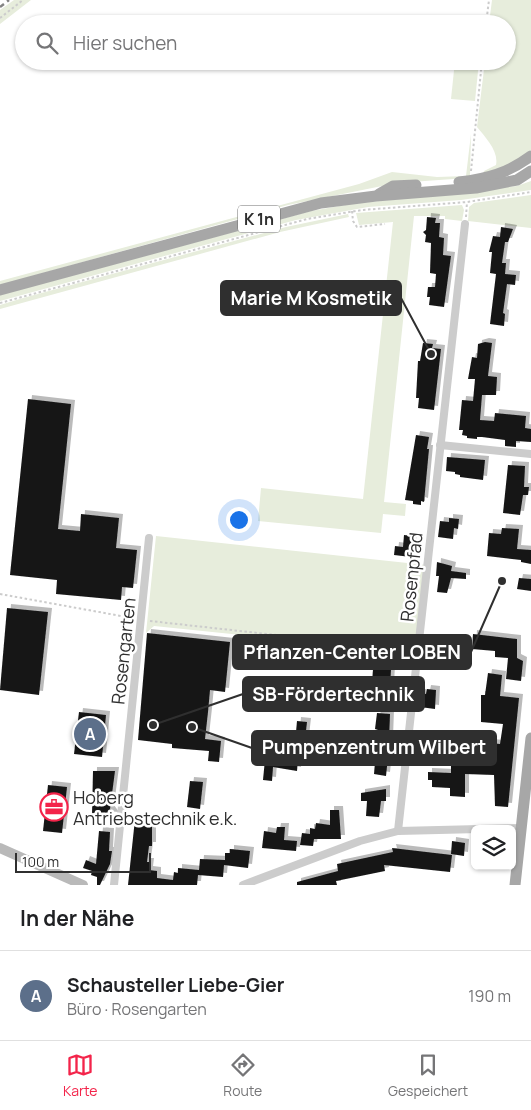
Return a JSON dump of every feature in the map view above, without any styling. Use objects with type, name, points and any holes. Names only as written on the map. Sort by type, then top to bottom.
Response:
[{"type":"main road","name":"K 1n","points":[[376,196],[393,186],[470,181],[504,173],[531,156]]},
{"type":"main road","name":"K 1n","points":[[0,290],[290,210],[376,196],[476,188],[528,176]]},
{"type":"main road","points":[[515,885],[525,820],[531,738]]},
{"type":"street","name":"Rosenpfad","points":[[398,831],[465,224]]},
{"type":"street","points":[[440,445],[531,454]]},
{"type":"street","name":"Rosengarten","points":[[114,885],[149,538]]},
{"type":"street","points":[[243,885],[360,841],[398,831],[525,820]]},
{"type":"street","points":[[0,848],[83,885]]},
{"type":"path","points":[[0,18],[23,0]]},
{"type":"path","points":[[487,15],[489,0]]},
{"type":"path","points":[[470,181],[481,70]]},
{"type":"path","points":[[0,303],[290,224],[352,211],[467,202],[531,192]]},
{"type":"path","points":[[465,224],[467,202]]},
{"type":"path","points":[[352,211],[353,220],[357,227],[385,224]]},
{"type":"path","points":[[0,594],[142,620],[418,650]]},
{"type":"green space","points":[[14,0],[31,0],[0,24],[0,10]]},
{"type":"green space","points":[[492,0],[531,0],[531,150],[511,164],[483,174],[484,171],[496,165],[491,144],[477,127],[484,70],[516,70],[516,15],[490,15]]},
{"type":"green space","points":[[454,70],[478,70],[475,101],[451,99]]},
{"type":"green space","points":[[471,134],[470,175],[467,178],[397,183],[288,205],[0,285],[0,281],[359,184],[392,172],[437,177],[466,176]]},
{"type":"green space","points":[[531,181],[531,190],[461,200],[368,207],[296,220],[0,301],[0,295],[311,211],[351,204],[517,186]]},
{"type":"green space","points":[[531,195],[531,228],[468,221],[469,207],[474,203]]},
{"type":"green space","points":[[462,205],[464,210],[462,221],[445,219],[445,216],[414,216],[384,502],[406,504],[405,516],[383,514],[381,533],[258,521],[261,488],[363,499],[393,222],[359,225],[356,213]]},
{"type":"green space","points":[[348,214],[349,217],[280,232],[0,309],[0,305],[23,298],[286,227]]},
{"type":"green space","points":[[156,536],[426,565],[413,662],[405,652],[154,626],[146,633]]},
{"type":"building","points":[[427,217],[436,218],[435,223],[440,223],[439,237],[444,238],[443,255],[451,256],[444,307],[429,305],[430,297],[427,297],[428,287],[435,287],[436,274],[430,273],[431,243],[425,242],[426,235],[423,232],[426,230]]},
{"type":"building","points":[[501,227],[513,229],[508,242],[505,242],[502,263],[506,263],[505,274],[516,275],[515,285],[507,284],[503,313],[505,314],[504,326],[490,324],[496,274],[490,273],[492,252],[489,252],[493,236],[500,237]]},
{"type":"building","points":[[423,343],[433,344],[432,348],[441,349],[434,410],[418,408],[419,398],[416,398],[418,361],[420,361]]},
{"type":"building","points":[[492,343],[488,376],[497,377],[496,395],[482,395],[480,420],[494,421],[495,413],[526,416],[525,428],[531,429],[531,442],[516,441],[516,447],[505,446],[505,440],[482,437],[477,437],[477,439],[467,438],[467,436],[462,435],[463,430],[459,430],[462,400],[473,401],[475,379],[468,379],[472,357],[477,358],[478,344]]},
{"type":"building","points":[[28,399],[71,404],[58,529],[80,531],[81,514],[119,518],[116,548],[137,550],[133,588],[122,587],[121,600],[56,594],[57,580],[10,575]]},
{"type":"building","points":[[416,435],[429,437],[424,502],[421,501],[421,505],[405,500]]},
{"type":"building","points":[[447,457],[485,460],[483,480],[460,477],[455,472],[446,471]]},
{"type":"building","points":[[508,465],[525,466],[524,487],[529,487],[528,495],[523,495],[520,515],[503,513]]},
{"type":"building","points":[[449,518],[459,519],[458,529],[454,528],[453,539],[438,537],[440,521],[449,522]]},
{"type":"building","points":[[502,528],[519,529],[517,549],[531,550],[531,564],[521,562],[521,560],[487,556],[489,533],[501,534]]},
{"type":"building","points":[[404,535],[413,536],[411,557],[394,555],[395,546],[403,547]]},
{"type":"building","points":[[437,562],[452,566],[451,571],[466,573],[466,579],[451,578],[447,593],[437,592],[439,576],[436,576]]},
{"type":"building","points":[[519,578],[531,579],[531,591],[517,589]]},
{"type":"building","points":[[7,608],[48,612],[39,695],[0,690]]},
{"type":"building","points":[[147,633],[230,642],[225,692],[210,690],[205,739],[221,741],[219,762],[208,761],[209,751],[172,748],[172,744],[138,740]]},
{"type":"building","points":[[473,634],[517,639],[517,658],[523,661],[521,681],[506,679],[508,658],[495,657],[495,651],[472,649]]},
{"type":"building","points":[[373,669],[391,670],[390,687],[372,683]]},
{"type":"building","points":[[488,673],[502,675],[500,696],[519,698],[508,807],[495,806],[494,775],[465,774],[465,797],[450,796],[450,788],[432,787],[432,780],[428,780],[428,772],[451,773],[451,764],[487,765],[489,743],[500,744],[503,724],[481,722],[481,695],[485,695]]},
{"type":"building","points":[[427,689],[436,690],[435,709],[420,707],[421,693],[426,694]]},
{"type":"building","points":[[79,712],[106,715],[102,757],[74,754]]},
{"type":"building","points":[[377,713],[390,714],[386,776],[374,774],[375,762],[368,761],[370,748],[376,748],[378,730],[375,729]]},
{"type":"building","points":[[297,721],[307,722],[304,748],[299,747],[297,771],[273,767],[272,781],[263,780],[266,749],[275,750],[274,755],[290,756],[291,742],[295,743]]},
{"type":"building","points":[[93,771],[115,771],[110,809],[115,816],[92,814]]},
{"type":"building","points":[[190,781],[203,782],[200,809],[187,807]]},
{"type":"building","points":[[48,785],[67,787],[62,833],[43,831]]},
{"type":"building","points":[[386,789],[386,801],[381,801],[379,817],[366,816],[367,801],[361,801],[361,793]]},
{"type":"building","points":[[330,810],[339,810],[341,839],[314,839],[313,846],[300,845],[302,833],[310,834],[310,828],[315,829],[316,823],[330,825]]},
{"type":"building","points":[[135,819],[152,821],[152,846],[149,846],[147,862],[150,862],[149,870],[157,871],[157,878],[173,880],[174,872],[178,873],[178,868],[199,870],[200,859],[225,860],[225,853],[230,853],[230,849],[250,851],[248,868],[224,865],[223,877],[198,875],[197,885],[128,885]]},
{"type":"building","points":[[277,827],[285,827],[284,840],[297,841],[296,851],[262,848],[264,831],[276,833]]},
{"type":"building","points":[[99,831],[110,832],[109,851],[112,851],[110,864],[100,885],[97,885],[97,877],[91,875],[92,871],[83,868],[86,860],[96,864]]},
{"type":"building","points":[[452,841],[465,843],[464,856],[451,854]]},
{"type":"building","points":[[392,848],[452,855],[450,872],[384,865],[385,871],[336,881],[337,885],[297,885],[297,882],[338,871],[337,864],[393,852]]},
{"type":"railway","points":[[0,7],[9,0]]},
{"type":"place","name":"Marie M Kosmetik","points":[[431,354]]},
{"type":"place","name":"Pflanzen-Center LOBEN","points":[[502,581]]},
{"type":"place","name":"SB-Fördertechnik","points":[[153,725]]},
{"type":"place","name":"Pumpenzentrum Wilbert","points":[[192,727]]},
{"type":"place","name":"Schausteller Liebe-Gier","points":[[90,734]]},
{"type":"place","name":"Hoberg Antriebstechnik e.k.","points":[[54,807]]}]
